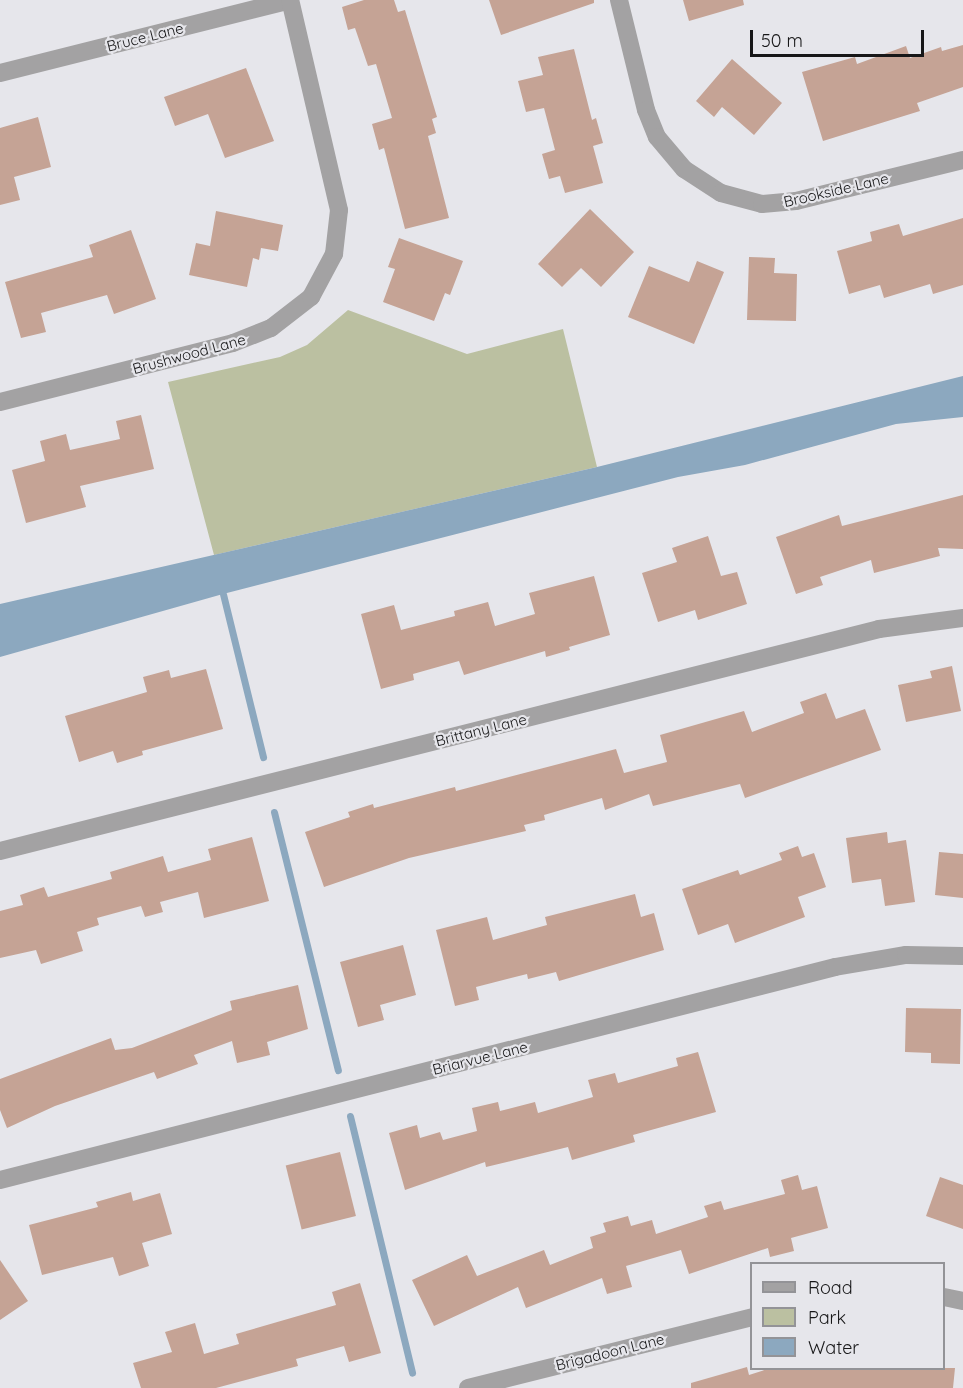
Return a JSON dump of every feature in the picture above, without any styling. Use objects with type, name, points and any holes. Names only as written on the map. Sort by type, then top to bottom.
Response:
[{"type":"street","name":"Bruce Lane","points":[[0,74],[290,0]]},
{"type":"street","name":"Brushwood Lane","points":[[0,402],[233,343],[271,328],[311,297],[334,254],[339,210],[290,0]]},
{"type":"street","name":"Brookside Lane","points":[[619,0],[646,110],[657,137],[684,170],[721,193],[762,204],[788,202],[963,160]]},
{"type":"street","name":"Brittany Lane","points":[[0,851],[879,629],[963,618]]},
{"type":"street","name":"Briarvue Lane","points":[[0,1180],[844,965],[906,955],[963,956]]},
{"type":"street","points":[[945,1297],[963,1301]]},
{"type":"street","name":"Brigadoon Lane","points":[[468,1388],[750,1318]]},
{"type":"green space","points":[[348,310],[467,354],[563,329],[597,467],[214,555],[168,382],[280,357],[307,345]]},
{"type":"water","points":[[963,376],[963,417],[896,424],[745,465],[678,477],[223,594],[0,657],[0,604],[597,467]]},
{"type":"building","points":[[364,0],[394,0],[398,12],[405,10],[437,117],[432,119],[436,133],[428,136],[449,218],[405,229],[384,148],[379,150],[372,124],[392,118],[376,64],[368,66],[355,28],[348,30],[342,7]]},
{"type":"building","points":[[489,0],[594,0],[594,3],[501,35]]},
{"type":"building","points":[[683,0],[743,0],[744,5],[689,21]]},
{"type":"building","points":[[963,45],[963,87],[917,103],[920,111],[823,141],[802,72],[855,57],[857,64],[906,46],[910,58],[941,47],[942,51]]},
{"type":"building","points":[[574,49],[592,120],[596,118],[603,143],[593,146],[603,183],[565,193],[560,176],[549,179],[542,154],[555,150],[544,108],[526,112],[518,81],[543,75],[538,57]]},
{"type":"building","points":[[732,59],[782,103],[754,135],[722,107],[714,117],[696,101]]},
{"type":"building","points":[[246,68],[274,141],[225,158],[208,114],[175,126],[164,97]]},
{"type":"building","points":[[38,117],[51,167],[14,177],[20,200],[0,205],[0,128]]},
{"type":"building","points":[[590,209],[634,252],[601,287],[581,268],[562,287],[538,264]]},
{"type":"building","points":[[216,211],[283,225],[278,251],[261,248],[259,260],[253,258],[247,287],[189,275],[196,243],[210,246]]},
{"type":"building","points":[[963,218],[963,285],[933,294],[930,284],[884,298],[880,285],[849,294],[837,251],[872,241],[870,232],[899,224],[903,236]]},
{"type":"building","points":[[131,230],[156,299],[114,314],[107,295],[41,313],[46,332],[21,338],[5,282],[93,257],[89,245]]},
{"type":"building","points":[[399,238],[463,261],[450,295],[445,293],[434,321],[383,302],[395,269],[388,267]]},
{"type":"building","points":[[749,257],[775,258],[774,273],[797,274],[796,321],[747,320]]},
{"type":"building","points":[[697,261],[724,272],[694,344],[628,317],[649,266],[689,282]]},
{"type":"building","points":[[141,415],[154,469],[80,486],[86,507],[26,523],[12,470],[45,461],[40,441],[66,434],[70,450],[120,439],[116,421]]},
{"type":"building","points":[[963,495],[963,549],[938,548],[940,556],[874,573],[871,560],[820,577],[823,585],[796,594],[776,537],[839,515],[842,526]]},
{"type":"building","points":[[708,536],[721,576],[737,572],[747,604],[698,620],[695,610],[658,622],[642,573],[677,562],[672,548]]},
{"type":"building","points":[[594,576],[610,635],[569,647],[570,650],[546,657],[545,651],[464,675],[459,661],[413,674],[414,680],[381,689],[361,614],[394,605],[401,630],[455,616],[454,611],[488,602],[495,626],[535,614],[529,593]]},
{"type":"building","points":[[952,666],[961,711],[906,722],[898,685],[932,678],[930,671]]},
{"type":"building","points":[[206,669],[223,729],[142,751],[143,755],[117,763],[113,751],[79,762],[65,716],[147,692],[143,677],[169,670],[171,678]]},
{"type":"building","points":[[826,693],[836,719],[865,709],[881,750],[745,798],[740,784],[653,806],[649,794],[605,810],[602,798],[544,815],[545,820],[524,825],[526,831],[409,858],[324,887],[305,832],[350,817],[348,812],[373,804],[374,808],[455,787],[456,791],[616,749],[624,773],[667,762],[660,735],[744,711],[752,732],[804,713],[800,702]]},
{"type":"building","points":[[887,832],[888,843],[906,840],[915,902],[885,906],[881,879],[852,883],[846,838]]},
{"type":"building","points":[[252,837],[269,901],[204,918],[198,892],[160,902],[163,912],[145,917],[141,906],[97,918],[99,925],[77,932],[83,951],[41,964],[36,950],[0,958],[0,911],[23,905],[20,895],[44,887],[48,897],[112,879],[110,872],[163,856],[168,872],[211,860],[208,849]]},
{"type":"building","points":[[798,846],[802,857],[814,853],[826,887],[798,897],[805,917],[735,943],[728,924],[698,935],[682,889],[738,870],[740,875],[782,860],[779,853]]},
{"type":"building","points":[[939,852],[963,854],[963,898],[935,895]]},
{"type":"building","points":[[635,894],[641,917],[654,913],[664,950],[559,981],[556,972],[528,979],[527,974],[476,987],[479,1000],[455,1006],[436,930],[487,917],[493,940],[547,925],[545,917]]},
{"type":"building","points":[[403,945],[416,995],[380,1005],[384,1020],[358,1027],[340,962]]},
{"type":"building","points":[[298,985],[308,1029],[267,1042],[270,1055],[237,1063],[232,1041],[194,1055],[198,1064],[157,1079],[154,1072],[55,1106],[7,1128],[0,1110],[0,1079],[111,1038],[115,1050],[132,1048],[232,1010],[230,1001]]},
{"type":"building","points":[[906,1008],[961,1009],[960,1064],[931,1063],[931,1053],[905,1052]]},
{"type":"building","points":[[698,1052],[716,1112],[633,1135],[635,1142],[572,1160],[568,1147],[486,1167],[485,1162],[405,1190],[389,1133],[417,1125],[420,1138],[440,1132],[443,1140],[477,1131],[472,1108],[498,1102],[500,1111],[535,1102],[538,1113],[593,1097],[588,1080],[615,1073],[618,1083],[678,1066],[676,1058]]},
{"type":"building","points":[[340,1152],[356,1216],[302,1230],[286,1166]]},
{"type":"building","points":[[798,1175],[802,1190],[817,1186],[828,1228],[791,1238],[794,1251],[770,1257],[768,1248],[689,1274],[681,1250],[626,1266],[632,1287],[607,1294],[602,1278],[526,1308],[518,1287],[434,1326],[412,1280],[467,1255],[477,1276],[544,1250],[550,1265],[593,1248],[590,1237],[606,1232],[603,1223],[628,1216],[631,1226],[652,1220],[656,1234],[708,1217],[704,1206],[721,1201],[724,1210],[785,1194],[781,1180]]},
{"type":"building","points":[[940,1177],[963,1185],[963,1229],[926,1216]]},
{"type":"building","points":[[131,1192],[133,1201],[160,1193],[172,1234],[142,1243],[149,1266],[119,1276],[113,1257],[42,1275],[29,1225],[98,1207],[96,1202]]},
{"type":"building","points":[[0,1260],[28,1301],[0,1320]]},
{"type":"building","points":[[360,1283],[381,1353],[349,1362],[344,1346],[296,1359],[298,1366],[216,1388],[141,1388],[133,1363],[172,1352],[165,1332],[195,1323],[204,1354],[239,1344],[236,1334],[336,1305],[332,1292]]},
{"type":"building","points":[[747,1367],[749,1375],[765,1370],[945,1370],[945,1368],[955,1368],[953,1388],[691,1388],[691,1383]]},
{"type":"waterway","points":[[223,594],[263,757]]},
{"type":"waterway","points":[[274,812],[338,1070]]},
{"type":"waterway","points":[[350,1116],[412,1373]]}]
